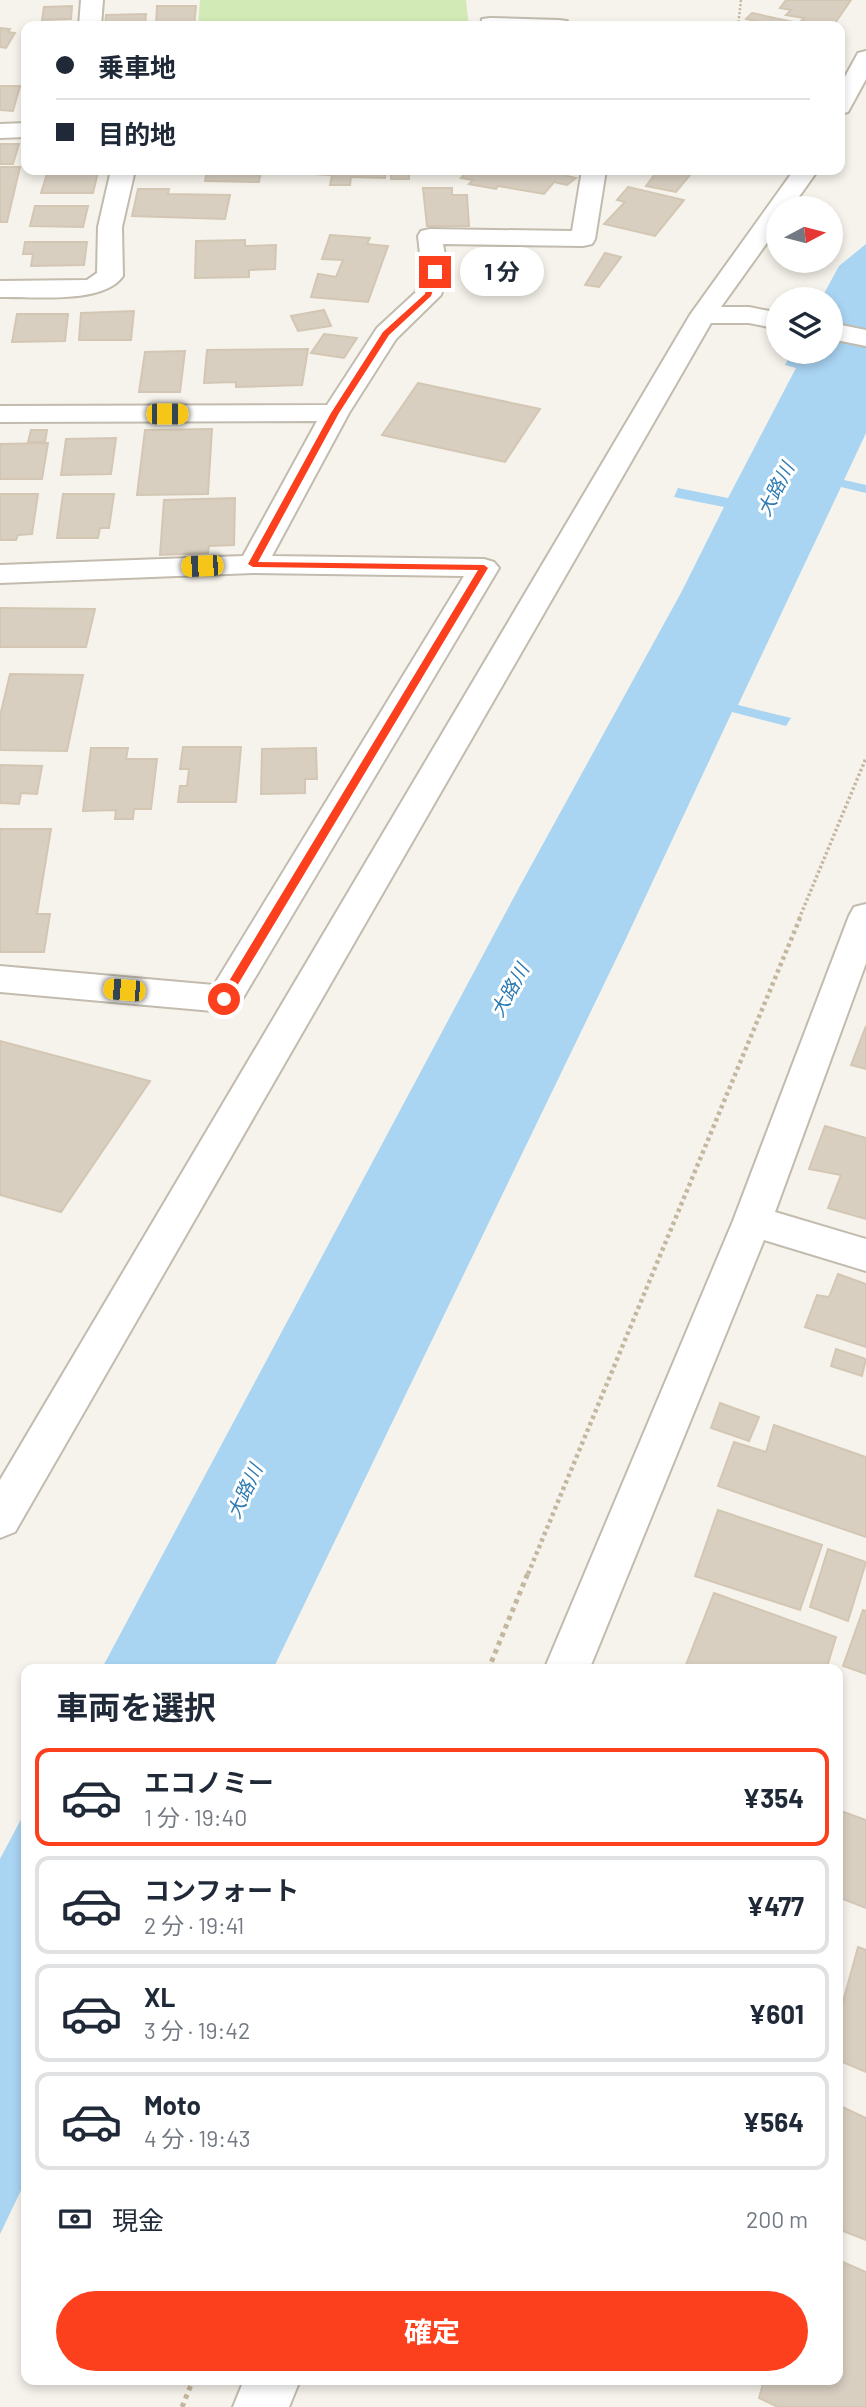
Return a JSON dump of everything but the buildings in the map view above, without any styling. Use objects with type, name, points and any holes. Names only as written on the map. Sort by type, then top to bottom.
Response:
[{"type":"street","points":[[90,21],[92,0]]},
{"type":"street","points":[[485,0],[490,21]]},
{"type":"street","points":[[845,98],[866,58]]},
{"type":"street","points":[[0,131],[21,131]]},
{"type":"street","points":[[0,289],[92,287],[110,276],[110,227],[122,175]]},
{"type":"street","points":[[253,564],[335,413],[386,334],[428,295],[435,272],[430,236],[583,239],[593,175]]},
{"type":"street","points":[[0,1519],[704,315],[802,175]]},
{"type":"street","points":[[704,315],[766,319]]},
{"type":"street","points":[[843,333],[866,338]]},
{"type":"street","points":[[0,414],[335,413]]},
{"type":"street","points":[[0,574],[253,564],[484,568],[224,999],[0,979]]},
{"type":"street","points":[[568,1664],[752,1221],[866,916]]},
{"type":"street","points":[[752,1221],[866,1255]]},
{"type":"street","points":[[261,2407],[270,2385]]},
{"type":"path","points":[[739,21],[741,0]]},
{"type":"path","points":[[490,1664],[866,758]]},
{"type":"path","points":[[182,2407],[191,2385]]},
{"type":"green space","points":[[200,0],[466,0],[468,21],[198,21]]},
{"type":"water","name":"大路川","points":[[866,244],[866,433],[844,480],[866,485],[866,493],[841,487],[738,705],[791,718],[786,726],[732,712],[622,947],[275,1664],[104,1664],[521,884],[682,591],[724,507],[674,497],[678,488],[728,498],[796,368],[786,364],[843,364],[843,287],[828,287],[835,273],[844,273],[844,262]]},
{"type":"water","points":[[21,1819],[21,2190],[0,2234],[0,1859]]},
{"type":"route","points":[[224,999],[484,568],[253,564],[335,413],[386,334],[428,295],[435,272]]}]
